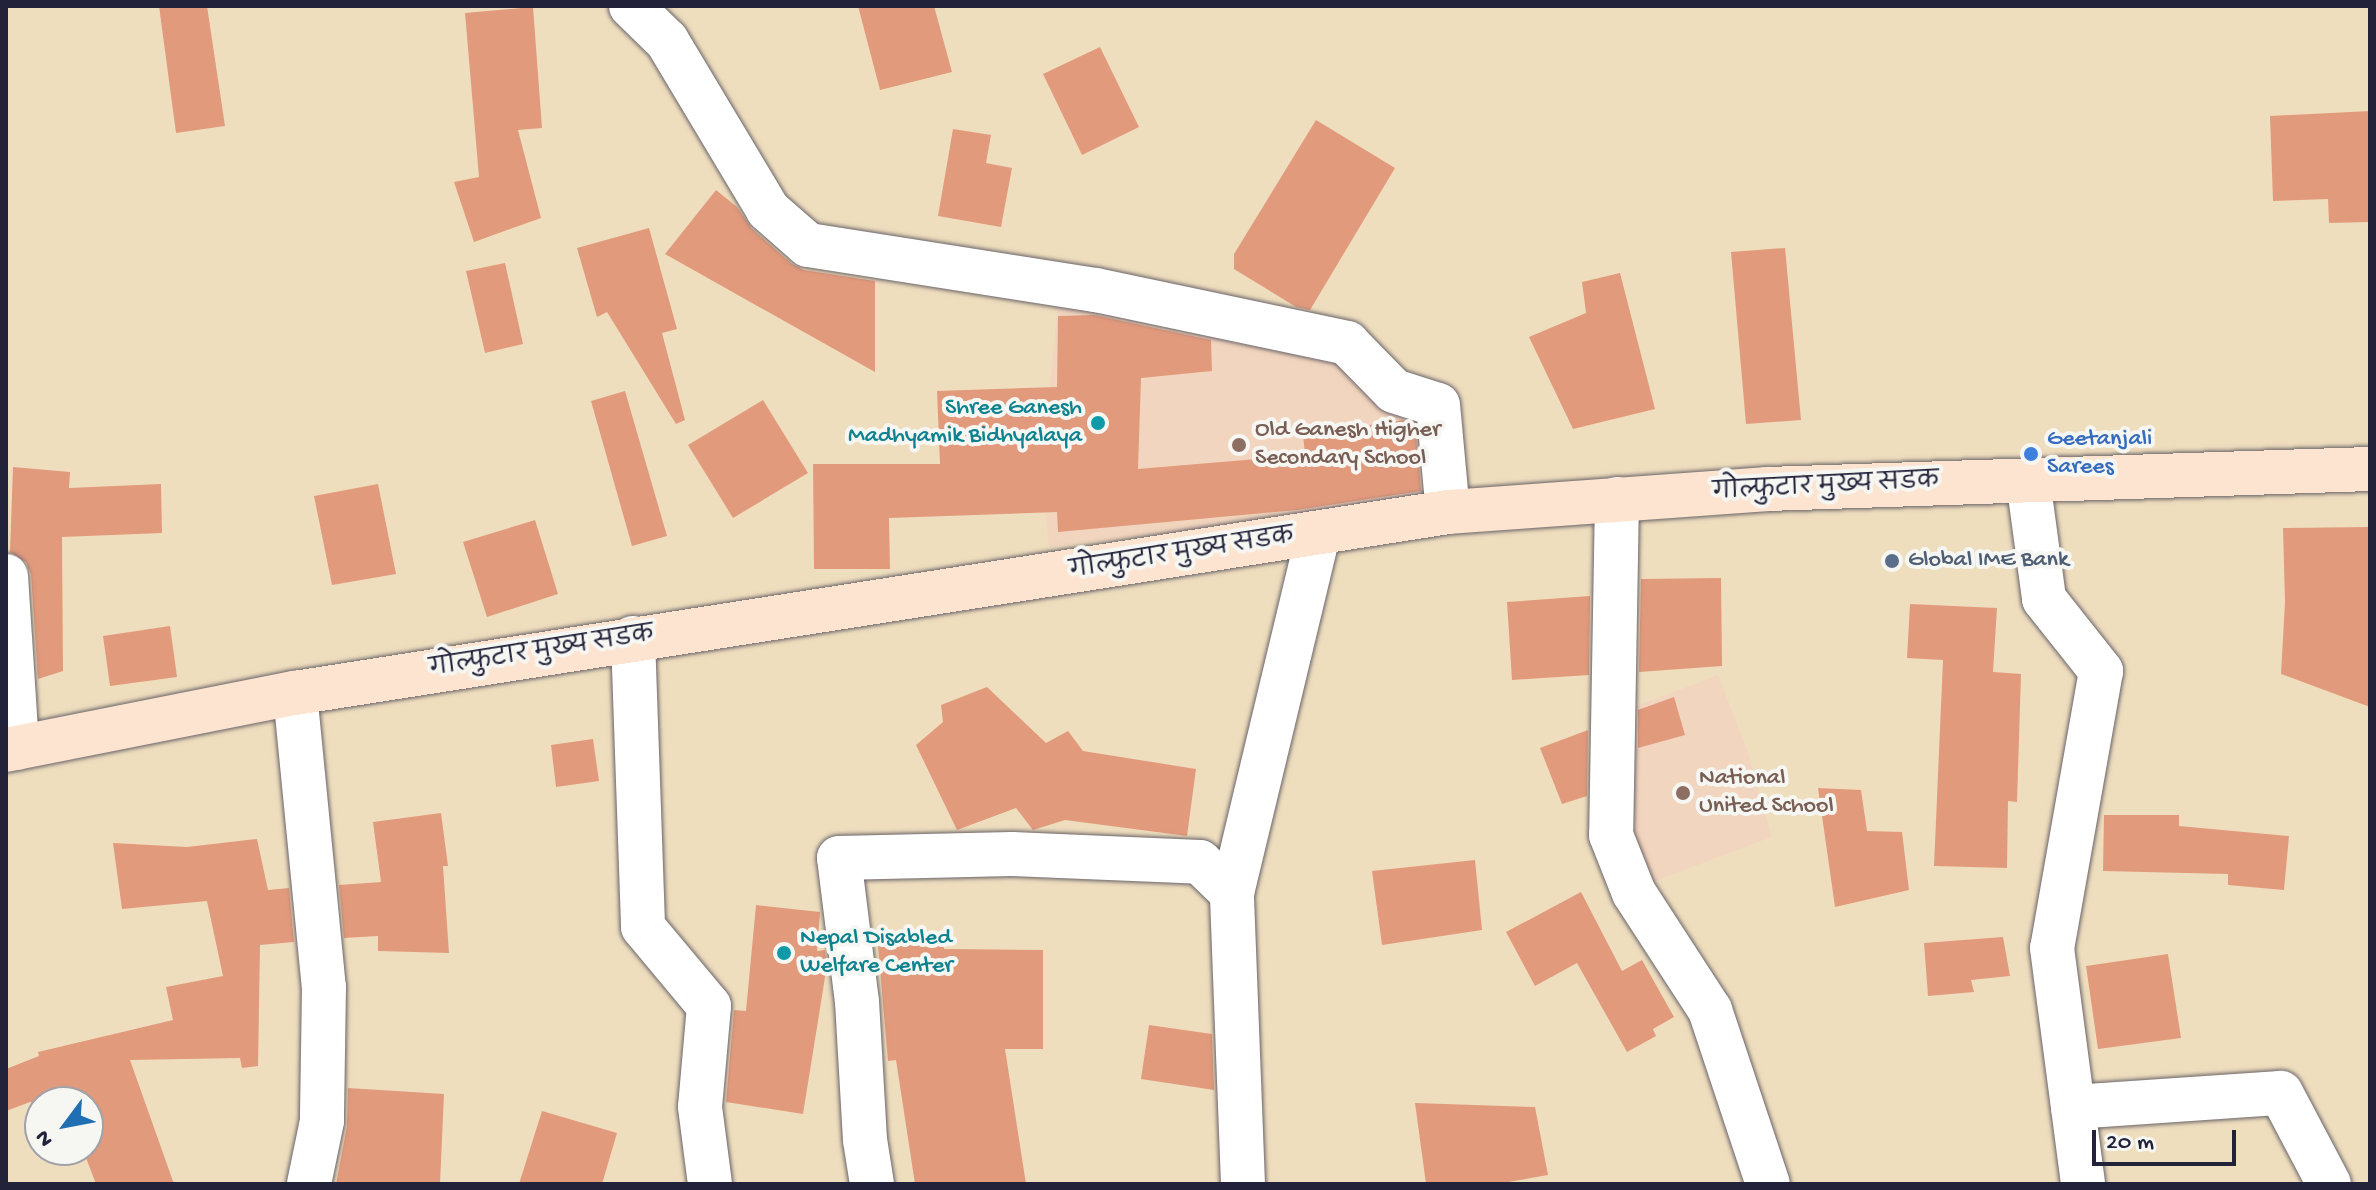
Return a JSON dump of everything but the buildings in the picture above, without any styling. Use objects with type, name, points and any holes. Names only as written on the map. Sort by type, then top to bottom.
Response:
[{"type":"main road","name":"गोल्फुटार मुख्य सडक","points":[[11,749],[295,693],[633,638],[1318,535],[1448,512],[1767,489],[2370,469]]},
{"type":"street","points":[[631,6],[667,41],[768,210],[808,245],[1096,290],[1347,343],[1394,391],[1438,405],[1448,512]]},
{"type":"street","points":[[2028,480],[2044,599],[2101,671],[2052,948],[2083,1184]]},
{"type":"street","points":[[1617,499],[1611,835],[1634,893],[1710,1010],[1768,1184]]},
{"type":"street","points":[[1243,1184],[1232,893],[1318,535]]},
{"type":"street","points":[[6,576],[11,749]]},
{"type":"street","points":[[633,638],[643,927],[709,1006],[700,1107],[710,1184]]},
{"type":"street","points":[[295,693],[324,987],[322,1121],[309,1184]]},
{"type":"street","points":[[872,1184],[865,1140],[857,1002],[839,858],[1012,854],[1200,862],[1232,893]]},
{"type":"street","points":[[2073,1107],[2281,1093],[2329,1184]]},
{"type":"shaded area","name":"Old Ganesh Higher Secondary School","points":[[1058,301],[1335,352],[1432,415],[1436,500],[1049,547],[1041,476]]},
{"type":"shaded area","name":"National United School","points":[[1718,675],[1747,749],[1772,837],[1647,884],[1592,723]]},
{"type":"place","name":"Shree Ganesh Madhyamik Bidhyalaya","points":[[1098,423]]},
{"type":"place","name":"Old Ganesh Higher Secondary School","points":[[1239,445]]},
{"type":"place","name":"Geetanjali Sarees","points":[[2031,454]]},
{"type":"place","name":"Global IME Bank","points":[[1892,561]]},
{"type":"place","name":"National United School","points":[[1683,793]]},
{"type":"place","name":"Nepal Disabled Welfare Center","points":[[784,953]]}]
